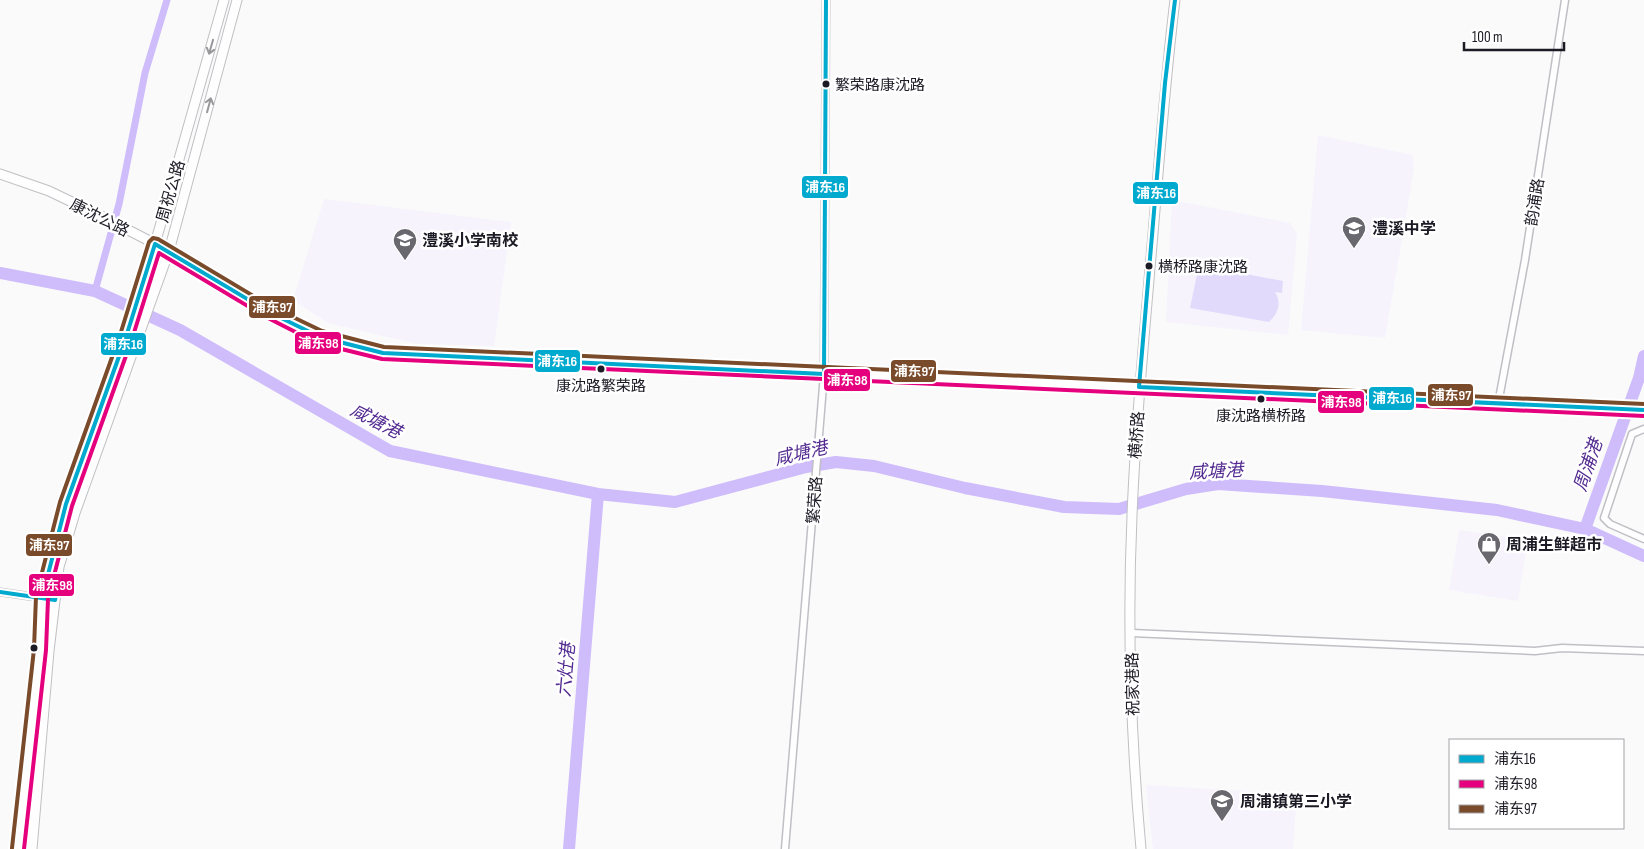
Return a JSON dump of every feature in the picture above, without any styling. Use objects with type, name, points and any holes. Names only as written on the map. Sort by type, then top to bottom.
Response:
[{"type":"street","name":"周祝公路","points":[[18,849],[40,649],[42,598],[66,504],[102,397],[126,337],[146,274],[224,0]]},
{"type":"street","name":"周祝公路","points":[[32,849],[49,651],[59,567],[74,513],[169,251],[237,0]]},
{"type":"street","name":"繁荣路","points":[[785,849],[816,490],[818,434],[824,374],[826,0]]},
{"type":"street","name":"横桥路","points":[[1131,519],[1139,387],[1165,83],[1175,0]]},
{"type":"street","name":"韵浦路","points":[[1498,404],[1525,260],[1565,0]]},
{"type":"street","name":"康沈公路","points":[[0,174],[49,191],[101,216],[169,251],[269,312],[320,337],[383,353],[1644,410]]},
{"type":"street","points":[[1644,430],[1632,434],[1604,518],[1610,524],[1644,539]]},
{"type":"street","name":"祝家港路","points":[[1131,519],[1135,785],[1140,849]]},
{"type":"street","points":[[0,592],[55,600]]},
{"type":"street","points":[[1132,633],[1535,651],[1562,648],[1644,651]]},
{"type":"shaded area","name":"澧溪中学","points":[[1318,135],[1413,155],[1414,169],[1385,338],[1301,330]]},
{"type":"shaded area","name":"澧溪小学南校","points":[[324,199],[511,222],[494,346],[417,344],[328,323],[293,300]]},
{"type":"shaded area","points":[[1172,200],[1290,223],[1297,234],[1288,335],[1166,322]]},
{"type":"shaded area","points":[[1199,265],[1283,281],[1282,293],[1275,292],[1279,304],[1275,315],[1269,322],[1190,308]]},
{"type":"shaded area","name":"周浦生鲜超市","points":[[1459,530],[1528,540],[1518,601],[1449,590]]},
{"type":"shaded area","name":"周浦镇第三小学","points":[[1146,785],[1297,794],[1293,849],[1153,849]]},
{"type":"waterway","points":[[95,291],[119,204],[145,73],[167,0]]},
{"type":"waterway","name":"咸塘港","points":[[0,273],[95,291],[180,330],[390,451],[598,494],[675,502],[806,467],[836,462],[874,466],[965,488],[1064,507],[1119,509],[1186,489],[1218,484],[1322,491],[1497,510],[1585,529],[1644,556]]},
{"type":"waterway","name":"周浦港","points":[[1585,529],[1639,378],[1644,356]]},
{"type":"waterway","name":"六灶港","points":[[569,849],[598,494]]},
{"type":"transit line","name":"浦东16","points":[[824,374],[826,0]]},
{"type":"transit line","name":"浦东16","points":[[1139,387],[1165,83],[1175,0]]},
{"type":"transit line","name":"浦东97","points":[[12,848],[34,649],[36,596],[60,502],[120,335],[149,242],[153,238],[158,239],[272,307],[322,331],[384,347],[1644,404]]},
{"type":"transit line","name":"浦东16","points":[[42,598],[66,504],[126,337],[155,244],[269,312],[320,337],[383,353],[824,374]]},
{"type":"transit line","name":"浦东98","points":[[24,849],[46,650],[48,599],[72,506],[132,339],[159,253],[266,317],[317,343],[382,359],[1644,416]]},
{"type":"transit line","name":"浦东16","points":[[1139,387],[1644,410]]},
{"type":"transit line","name":"浦东16","points":[[0,592],[55,600],[56,595]]},
{"type":"place","name":"繁荣路康沈路","points":[[826,84]]},
{"type":"place","name":"澧溪中学","points":[[1354,249]]},
{"type":"place","name":"澧溪小学南校","points":[[405,261]]},
{"type":"place","name":"横桥路康沈路","points":[[1149,266]]},
{"type":"place","name":"康沈路繁荣路","points":[[601,369]]},
{"type":"place","name":"康沈路横桥路","points":[[1261,399]]},
{"type":"place","name":"周浦生鲜超市","points":[[1489,565]]},
{"type":"place","name":"周浦镇第三小学","points":[[1222,822]]}]
